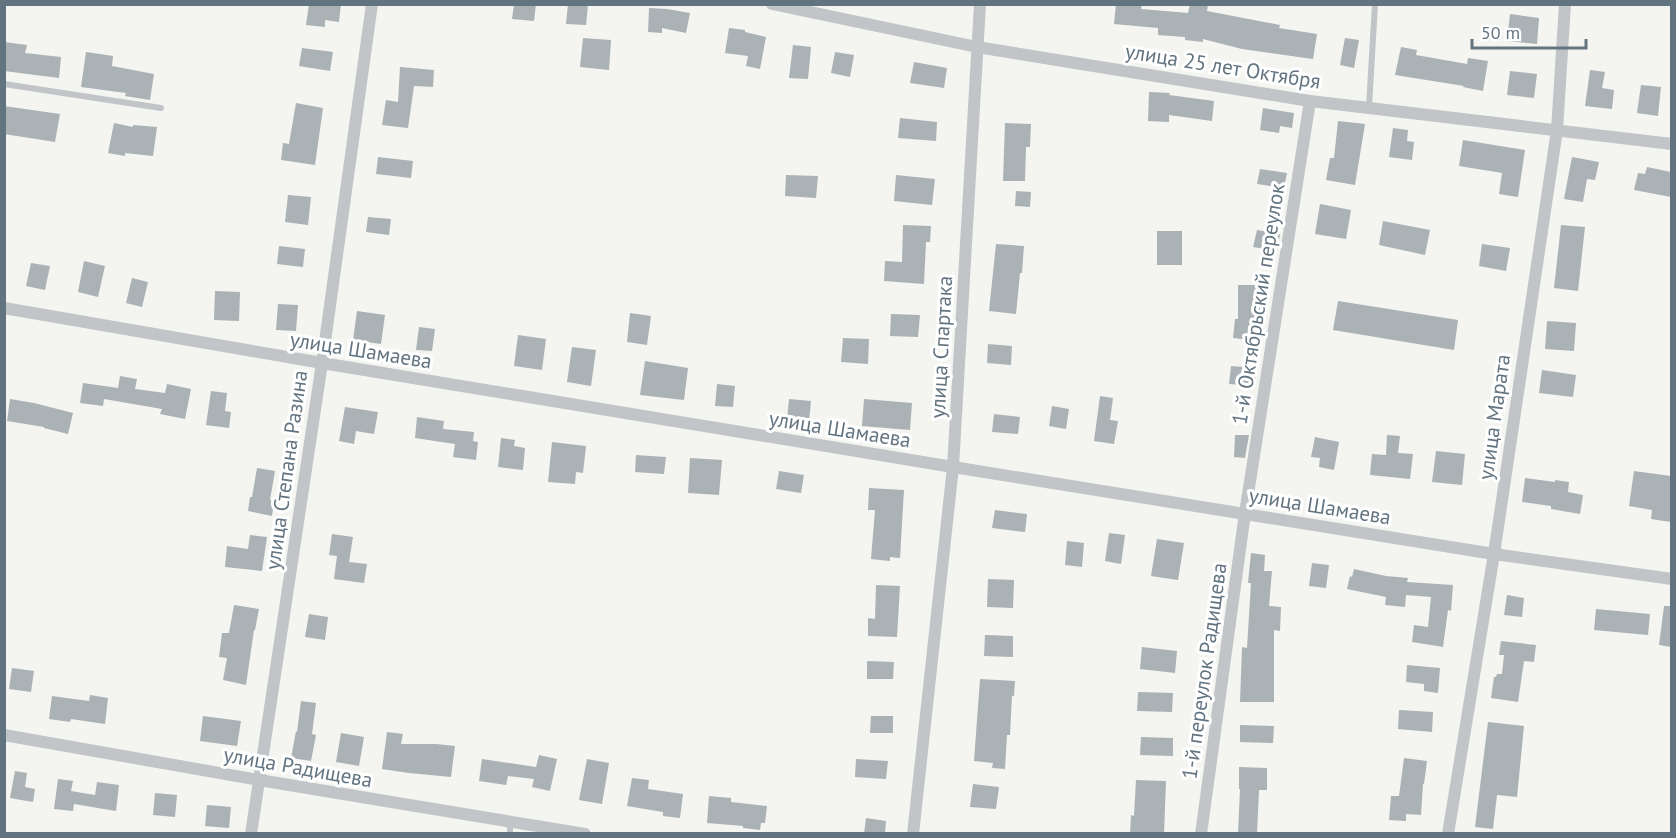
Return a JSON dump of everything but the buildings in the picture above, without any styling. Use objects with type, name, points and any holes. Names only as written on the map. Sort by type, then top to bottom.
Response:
[{"type":"street","name":"улица Степана Разина","points":[[251,834],[372,4]]},
{"type":"street","name":"улица 25 лет Октября","points":[[772,4],[977,47],[1310,101],[1369,106],[1671,144]]},
{"type":"street","name":"улица Спартака","points":[[913,834],[953,467],[980,4]]},
{"type":"street","name":"улица Марата","points":[[1448,834],[1494,554],[1557,130],[1565,4]]},
{"type":"street","name":"1-й Октябрьский переулок","points":[[1245,513],[1310,101]]},
{"type":"street","name":"улица Шамаева","points":[[4,308],[321,363],[953,467],[1494,554],[1671,579]]},
{"type":"street","name":"1-й переулок Радищева","points":[[1201,834],[1245,513]]},
{"type":"street","name":"улица Радищева","points":[[4,735],[259,780],[510,828],[585,834]]},
{"type":"lane","points":[[1369,106],[1375,4]]},
{"type":"lane","points":[[4,84],[161,108]]}]
